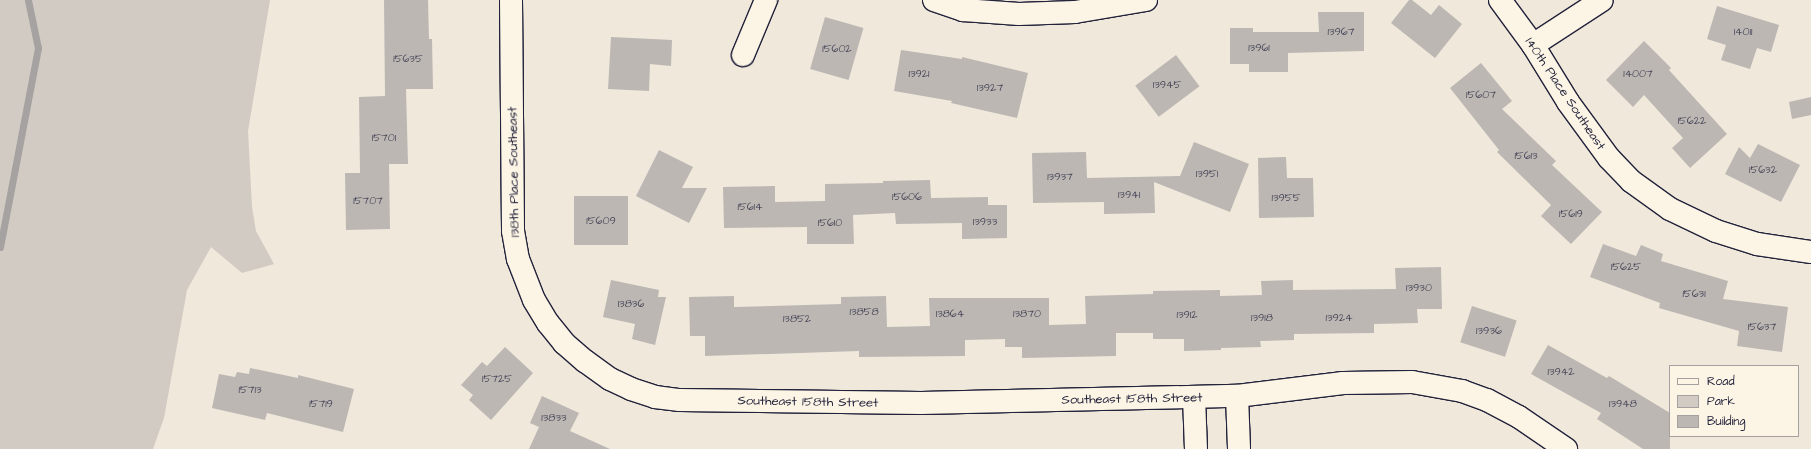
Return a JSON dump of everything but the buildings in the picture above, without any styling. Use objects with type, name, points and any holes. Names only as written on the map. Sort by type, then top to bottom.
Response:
[{"type":"street","name":"138th Place Southeast","points":[[511,0],[513,231],[518,259],[534,300],[548,323],[564,343],[585,361],[610,379],[631,389],[655,397],[680,400]]},
{"type":"street","points":[[743,55],[766,0]]},
{"type":"street","points":[[934,0],[963,10],[1018,14],[1075,12],[1146,0]]},
{"type":"street","name":"140th Place Southeast","points":[[1500,0],[1533,45],[1568,102],[1609,158],[1632,181],[1657,200],[1685,217],[1716,231],[1757,244],[1811,252]]},
{"type":"street","points":[[1533,45],[1602,0]]},
{"type":"street","name":"Southeast 158th Street","points":[[680,400],[921,403],[1237,396],[1344,383],[1378,381],[1412,382],[1432,384],[1462,391],[1486,400],[1519,417],[1566,449]]},
{"type":"street","points":[[1237,396],[1239,449]]},
{"type":"street","points":[[1194,397],[1196,449]]},
{"type":"green space","points":[[0,0],[270,0],[248,131],[252,207],[256,231],[274,264],[242,273],[211,247],[187,290],[164,418],[153,449],[0,449]]},
{"type":"waterway","points":[[0,247],[38,48],[28,0]]}]
